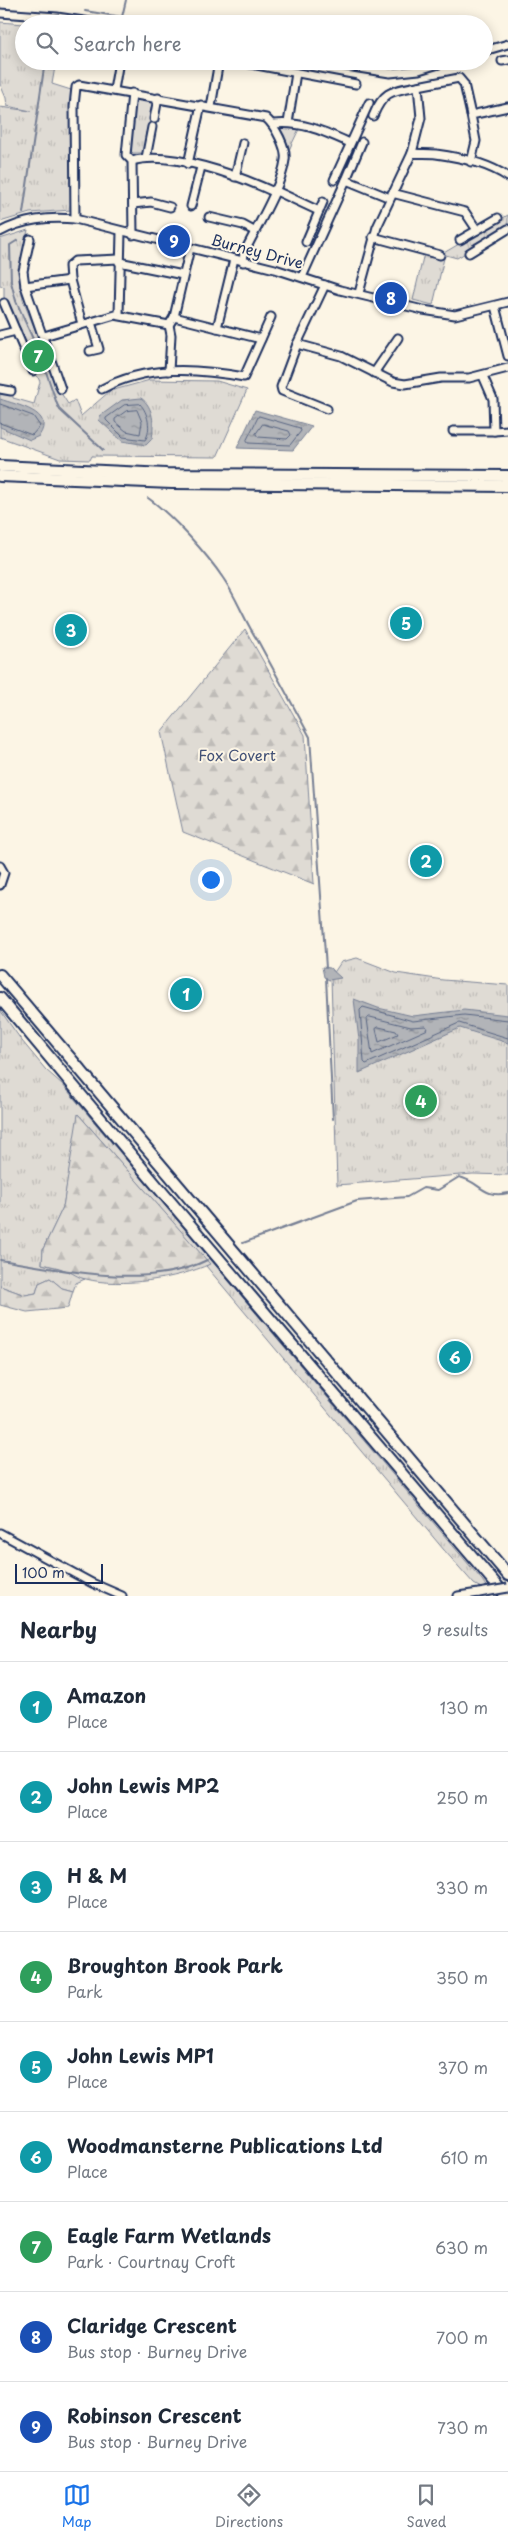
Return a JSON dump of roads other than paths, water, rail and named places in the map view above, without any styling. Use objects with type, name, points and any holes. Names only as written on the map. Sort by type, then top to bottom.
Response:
[{"type":"highway","points":[[0,466],[166,474],[508,476]]},
{"type":"highway","points":[[0,476],[172,483],[508,486]]},
{"type":"highway","points":[[0,975],[508,1575]]},
{"type":"highway","points":[[0,998],[156,1186],[506,1596]]},
{"type":"street","points":[[0,13],[29,15]]},
{"type":"street","points":[[493,48],[508,44]]},
{"type":"street","points":[[114,90],[117,70]]},
{"type":"street","points":[[211,107],[217,70]]},
{"type":"street","points":[[281,70],[356,84]]},
{"type":"street","points":[[371,70],[390,73],[419,70]]},
{"type":"street","points":[[288,123],[296,73]]},
{"type":"street","points":[[373,116],[380,100],[387,93],[459,78],[464,84],[476,141],[471,162]]},
{"type":"street","points":[[74,219],[76,87],[83,84],[266,118],[273,124],[285,155],[284,167],[254,231],[243,262]]},
{"type":"street","points":[[359,293],[373,237],[412,153],[421,118],[418,86]]},
{"type":"street","points":[[132,93],[126,155],[132,160],[146,158],[201,167],[274,191],[319,211]]},
{"type":"street","points":[[146,158],[158,98]]},
{"type":"street","points":[[334,180],[369,103]]},
{"type":"street","points":[[188,164],[201,105]]},
{"type":"street","points":[[471,115],[508,106]]},
{"type":"street","points":[[273,124],[288,123],[312,127],[350,143]]},
{"type":"street","points":[[302,277],[362,142]]},
{"type":"street","points":[[235,177],[243,143]]},
{"type":"street","points":[[412,153],[437,154],[471,162],[499,170],[508,177]]},
{"type":"street","points":[[132,160],[133,235]]},
{"type":"street","points":[[191,206],[201,167]]},
{"type":"street","points":[[346,180],[391,196],[465,212],[477,230]]},
{"type":"street","points":[[133,204],[151,202],[170,206]]},
{"type":"street","points":[[306,242],[323,202]]},
{"type":"street","name":"Burney Drive","points":[[0,232],[10,227],[49,217],[74,219],[234,259],[325,285],[448,314],[466,314],[508,302]]},
{"type":"street","points":[[209,217],[243,225],[254,231]]},
{"type":"street","points":[[460,240],[498,218]]},
{"type":"street","points":[[469,253],[508,229]]},
{"type":"street","points":[[119,315],[121,232]]},
{"type":"street","points":[[373,237],[440,254]]},
{"type":"street","points":[[30,240],[23,271],[25,286],[61,389]]},
{"type":"street","points":[[169,371],[171,335],[169,325],[174,318],[190,248]]},
{"type":"street","points":[[217,328],[234,259]]},
{"type":"street","points":[[82,324],[70,280],[69,266],[75,261],[119,260],[183,276]]},
{"type":"street","points":[[25,286],[70,280]]},
{"type":"street","points":[[325,285],[297,344],[281,387],[282,391],[327,409]]},
{"type":"street","points":[[4,303],[33,371]]},
{"type":"street","points":[[495,306],[508,356]]},
{"type":"street","points":[[44,336],[119,315],[169,325]]},
{"type":"street","points":[[174,318],[261,338]]},
{"type":"street","points":[[102,390],[132,376],[169,371],[194,369],[244,377],[271,318]]},
{"type":"street","points":[[90,322],[98,349],[90,351]]},
{"type":"street","points":[[0,336],[16,331]]},
{"type":"street","points":[[374,373],[398,338]]},
{"type":"street","points":[[297,344],[341,356],[392,382],[405,384],[482,376],[508,368]]},
{"type":"street","points":[[482,376],[493,399],[494,431]]},
{"type":"street","points":[[0,389],[11,391]]},
{"type":"street","points":[[453,431],[508,430]]},
{"type":"street","points":[[0,866],[4,873],[0,885]]},
{"type":"street","points":[[0,1534],[92,1583],[122,1596]]},
{"type":"street","points":[[458,1596],[508,1588]]},
{"type":"water","points":[[141,398],[151,411],[153,422],[152,439],[146,445],[122,441],[99,420],[100,416],[122,400]]},
{"type":"water","points":[[0,399],[24,407],[39,415],[43,428],[39,436],[30,440],[0,427]]},
{"type":"water","points":[[255,410],[312,426],[293,450],[237,448]]},
{"type":"water","points":[[322,967],[330,968],[341,978],[329,980],[324,977]]},
{"type":"water","points":[[354,999],[378,1008],[413,1016],[464,1010],[508,1015],[508,1043],[460,1028],[359,1073],[359,1040]]},
{"type":"waterway","points":[[122,15],[126,0]]},
{"type":"waterway","points":[[85,11],[110,15]]},
{"type":"waterway","points":[[23,213],[44,70]]},
{"type":"waterway","points":[[18,240],[10,245],[11,282],[16,301],[41,357],[57,404],[60,410],[103,450]]},
{"type":"waterway","points":[[148,498],[188,535],[223,578],[310,737],[326,968]]},
{"type":"waterway","points":[[326,978],[333,1119]]},
{"type":"waterway","points":[[243,1243],[357,1201],[407,1197],[423,1188],[438,1190],[459,1177],[472,1182],[492,1194],[508,1193]]},
{"type":"waterway","points":[[0,1260],[77,1272],[132,1276],[158,1274],[183,1269],[207,1260]]},
{"type":"place","name":"Robinson Crescent","points":[[174,241]]},
{"type":"place","name":"Claridge Crescent","points":[[391,298]]},
{"type":"place","name":"Eagle Farm Wetlands","points":[[38,356]]},
{"type":"place","name":"John Lewis MP1","points":[[406,623]]},
{"type":"place","name":"H & M","points":[[71,630]]},
{"type":"place","name":"John Lewis MP2","points":[[426,861]]},
{"type":"place","name":"Amazon","points":[[186,994]]},
{"type":"place","name":"Broughton Brook Park","points":[[421,1101]]},
{"type":"place","name":"Woodmansterne Publications Ltd","points":[[455,1357]]},
{"type":"park label","name":"Fox Covert","points":[[237,756]]}]
